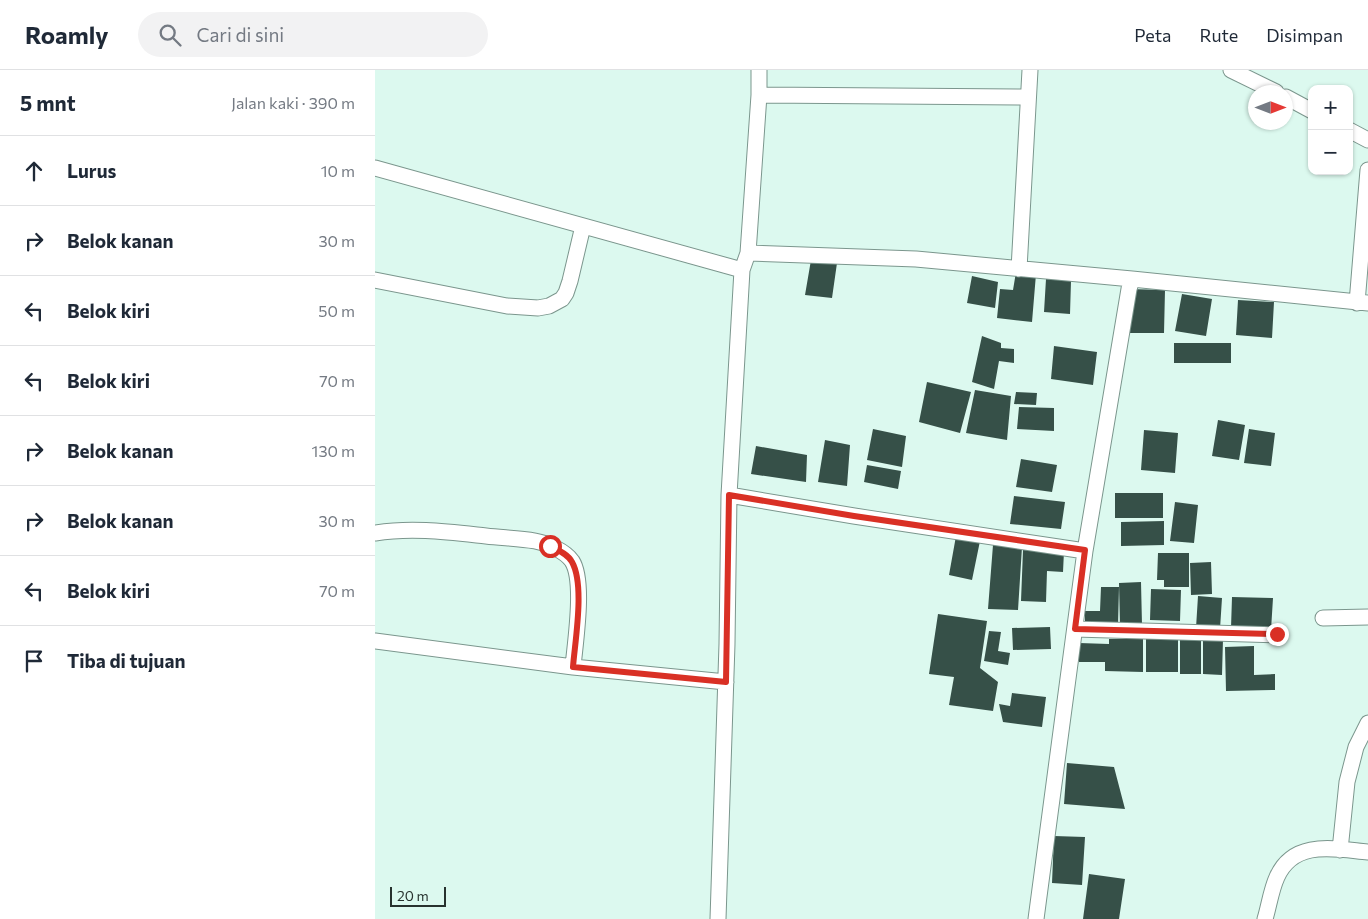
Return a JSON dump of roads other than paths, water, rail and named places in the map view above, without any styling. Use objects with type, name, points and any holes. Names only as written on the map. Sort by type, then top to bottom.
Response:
[{"type":"street","points":[[719,919],[729,495],[742,270],[748,253],[759,95],[759,70]]},
{"type":"street","points":[[1019,269],[1027,96],[1030,70]]},
{"type":"street","points":[[1231,70],[1262,85]]},
{"type":"street","points":[[759,95],[1027,96]]},
{"type":"street","points":[[1293,101],[1308,109]]},
{"type":"street","points":[[1353,132],[1368,140]]},
{"type":"street","points":[[375,168],[742,270]]},
{"type":"street","points":[[748,253],[900,258],[1132,279],[1363,303],[1368,170]]},
{"type":"street","points":[[375,280],[507,306],[538,308],[549,306],[562,299],[566,293],[583,226]]},
{"type":"street","points":[[1036,919],[1085,550],[1132,279]]},
{"type":"street","points":[[729,495],[854,516],[1085,550]]},
{"type":"street","points":[[375,533],[408,530],[459,533],[537,541],[562,552],[572,561],[578,589],[579,612],[573,667]]},
{"type":"street","points":[[1323,618],[1368,616]]},
{"type":"street","points":[[1075,629],[1277,634]]},
{"type":"street","points":[[375,640],[573,667],[726,682]]},
{"type":"street","points":[[1340,850],[1347,782],[1356,747],[1368,723]]},
{"type":"street","points":[[1265,919],[1277,877],[1289,860],[1298,854],[1323,848],[1368,852]]}]
